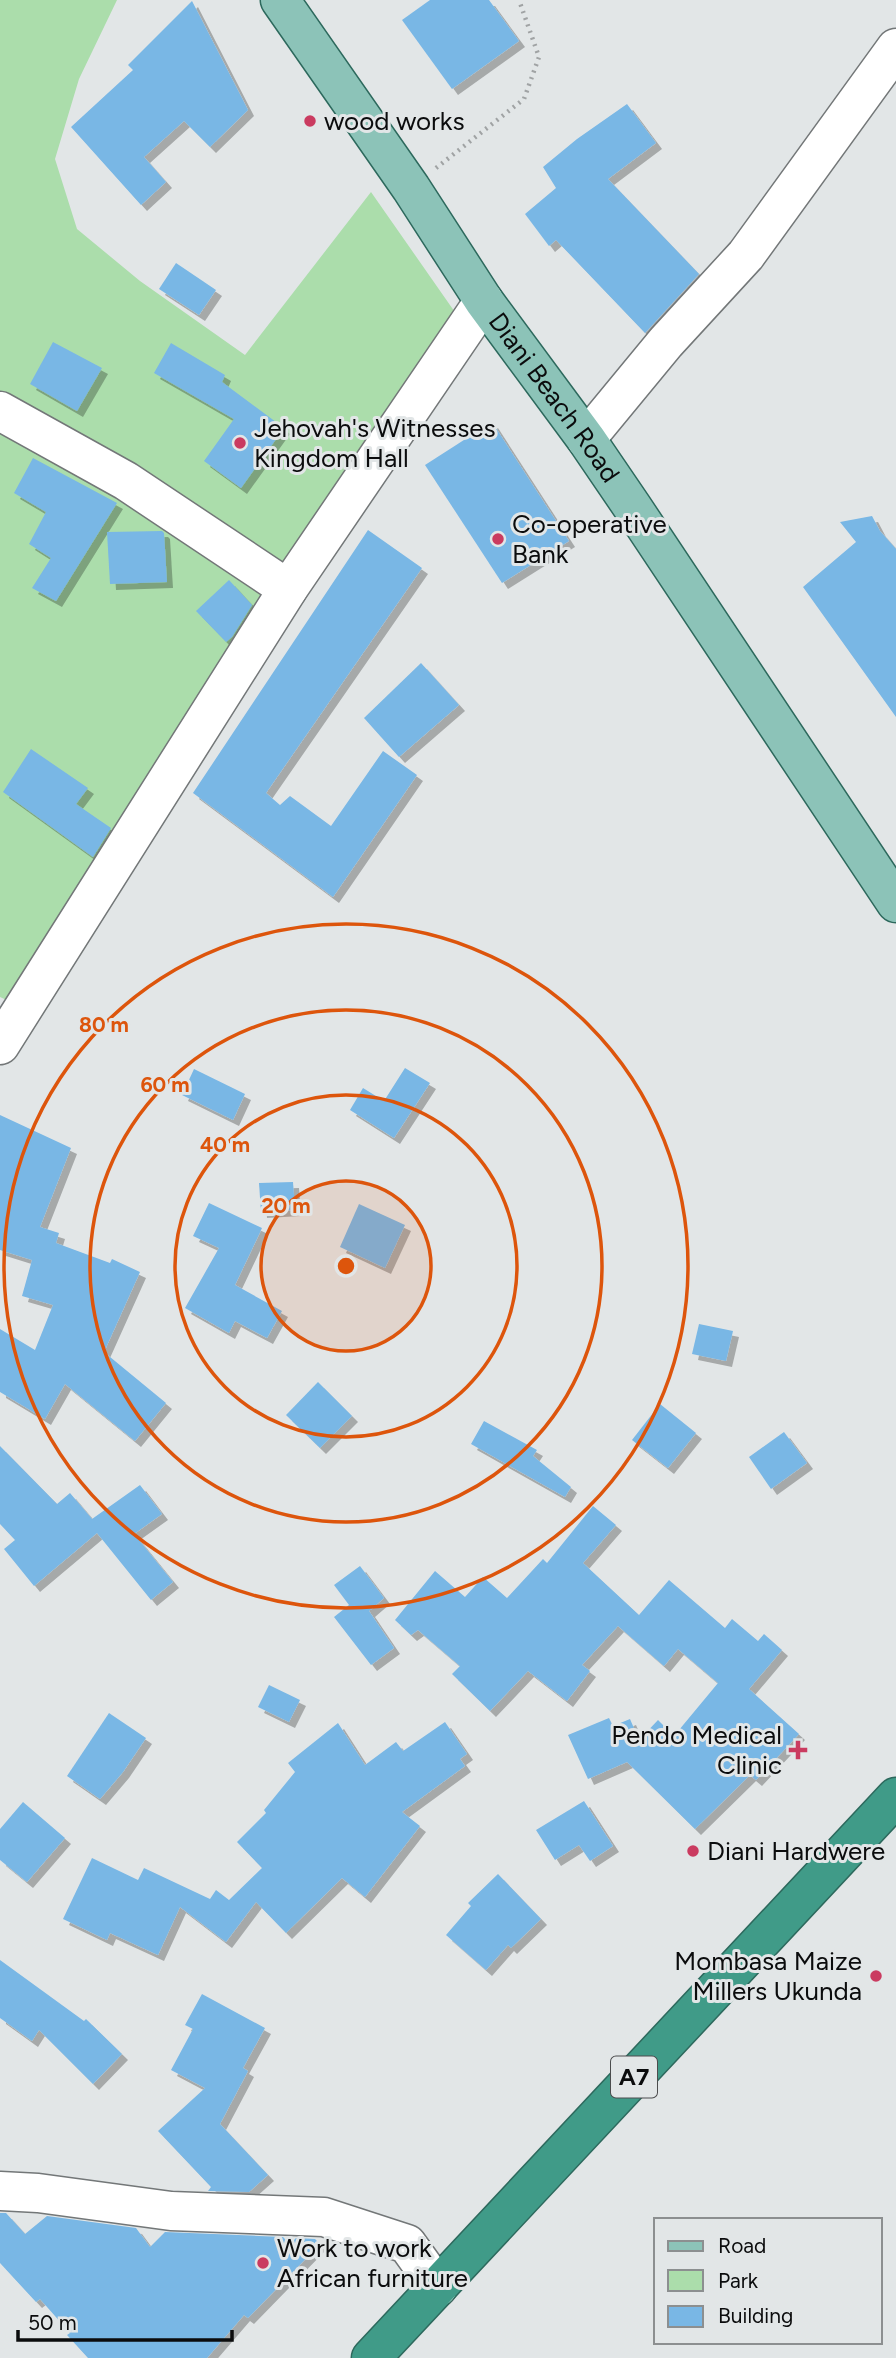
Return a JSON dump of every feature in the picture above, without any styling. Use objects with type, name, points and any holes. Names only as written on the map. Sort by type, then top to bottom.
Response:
[{"type":"highway","name":"A7","points":[[371,2358],[896,1797]]},
{"type":"main road","name":"Diani Beach Road","points":[[280,0],[411,188],[484,301],[586,439],[896,903]]},
{"type":"street","points":[[586,439],[666,342],[746,256],[896,48]]},
{"type":"street","points":[[6,1024],[288,589],[484,301]]},
{"type":"street","points":[[0,411],[126,481],[288,589]]},
{"type":"street","points":[[0,2191],[38,2193],[171,2211],[324,2217],[407,2245],[438,2287]]},
{"type":"path","points":[[411,188],[524,99],[539,57],[519,0]]},
{"type":"green space","points":[[0,0],[117,0],[79,79],[55,159],[77,229],[140,281],[245,355],[371,192],[466,328],[286,568],[0,395]]},
{"type":"green space","points":[[0,426],[121,493],[273,596],[11,1002],[0,997]]},
{"type":"building","points":[[430,0],[489,0],[519,41],[452,89],[402,20]]},
{"type":"building","points":[[192,1],[248,110],[210,147],[184,121],[144,157],[166,182],[141,205],[71,127],[133,70],[128,65]]},
{"type":"building","points":[[627,104],[656,143],[608,179],[699,274],[645,333],[556,240],[549,246],[525,214],[556,188],[543,167]]},
{"type":"building","points":[[176,263],[216,290],[199,315],[159,289]]},
{"type":"building","points":[[53,342],[102,368],[77,411],[30,384]]},
{"type":"building","points":[[171,343],[225,375],[222,382],[284,428],[241,488],[204,461],[234,419],[154,373]]},
{"type":"building","points":[[492,422],[569,541],[502,583],[425,465]]},
{"type":"building","points":[[33,458],[117,503],[56,601],[32,588],[51,558],[29,544],[46,512],[14,493]]},
{"type":"building","points":[[872,516],[880,531],[896,549],[896,717],[803,587],[856,542],[840,522]]},
{"type":"building","points":[[368,530],[422,568],[266,793],[280,805],[290,796],[331,826],[383,751],[417,775],[333,897],[193,793]]},
{"type":"building","points":[[162,531],[167,582],[110,584],[107,532]]},
{"type":"building","points":[[229,580],[252,605],[226,642],[196,611]]},
{"type":"building","points":[[421,663],[459,705],[399,757],[364,718]]},
{"type":"building","points":[[31,749],[88,788],[76,804],[111,828],[93,857],[3,792]]},
{"type":"building","points":[[405,1068],[430,1083],[394,1138],[350,1110],[363,1088],[384,1101]]},
{"type":"building","points":[[194,1069],[245,1094],[233,1120],[182,1095]]},
{"type":"building","points":[[0,1115],[71,1148],[40,1227],[59,1233],[56,1243],[110,1263],[112,1259],[140,1272],[104,1352],[166,1403],[135,1441],[65,1384],[45,1419],[0,1392],[0,1329],[35,1350],[53,1305],[22,1296],[32,1260],[0,1250]]},
{"type":"building","points":[[293,1182],[295,1210],[261,1212],[259,1183]]},
{"type":"building","points":[[209,1203],[262,1228],[235,1285],[282,1311],[267,1338],[235,1321],[229,1333],[185,1308],[219,1248],[193,1236]]},
{"type":"building","points":[[359,1204],[405,1225],[385,1268],[340,1247]]},
{"type":"building","points":[[699,1324],[733,1331],[726,1361],[692,1354]]},
{"type":"building","points":[[318,1382],[352,1416],[320,1448],[286,1415]]},
{"type":"building","points":[[660,1404],[696,1433],[668,1468],[632,1440]]},
{"type":"building","points":[[484,1421],[537,1450],[533,1456],[571,1487],[565,1497],[471,1444]]},
{"type":"building","points":[[784,1432],[807,1463],[771,1489],[749,1457]]},
{"type":"building","points":[[0,1446],[57,1504],[70,1493],[92,1519],[140,1485],[162,1514],[134,1534],[173,1582],[151,1600],[97,1533],[34,1586],[4,1549],[15,1540],[0,1524]]},
{"type":"building","points":[[593,1506],[616,1525],[583,1563],[639,1615],[669,1580],[725,1628],[732,1619],[758,1641],[764,1634],[782,1650],[749,1689],[799,1734],[756,1780],[750,1775],[695,1829],[627,1762],[588,1779],[568,1735],[609,1718],[613,1726],[630,1719],[639,1740],[658,1720],[674,1736],[718,1683],[678,1649],[664,1666],[618,1626],[582,1665],[590,1671],[567,1701],[528,1671],[490,1711],[452,1674],[460,1666],[418,1630],[411,1635],[395,1620],[435,1571],[465,1597],[483,1577],[507,1598],[543,1559],[547,1563]]},
{"type":"building","points":[[360,1566],[384,1598],[369,1611],[394,1648],[371,1665],[334,1617],[349,1605],[334,1585]]},
{"type":"building","points":[[269,1685],[300,1700],[289,1722],[258,1707]]},
{"type":"building","points":[[109,1713],[146,1738],[123,1772],[100,1799],[67,1776]]},
{"type":"building","points":[[445,1722],[467,1754],[460,1759],[465,1766],[402,1812],[420,1826],[365,1897],[342,1878],[286,1933],[256,1902],[226,1942],[180,1907],[158,1955],[110,1933],[107,1940],[63,1919],[92,1858],[138,1880],[144,1868],[210,1899],[216,1890],[229,1900],[262,1868],[237,1842],[266,1813],[264,1810],[295,1772],[288,1763],[338,1723],[365,1765],[396,1742],[403,1751]]},
{"type":"building","points":[[584,1801],[613,1846],[590,1861],[579,1845],[555,1860],[536,1830]]},
{"type":"building","points":[[23,1802],[65,1838],[27,1882],[0,1860],[0,1829]]},
{"type":"building","points":[[498,1874],[541,1919],[511,1948],[508,1945],[486,1970],[446,1935],[471,1906],[468,1903]]},
{"type":"building","points":[[0,1960],[84,2021],[86,2019],[122,2054],[93,2084],[39,2030],[32,2041],[0,2018]]},
{"type":"building","points":[[202,1994],[265,2028],[243,2068],[248,2071],[220,2124],[268,2175],[249,2192],[208,2191],[211,2187],[158,2131],[205,2088],[171,2070],[193,2029],[185,2025]]},
{"type":"building","points":[[0,2213],[6,2213],[25,2234],[47,2216],[136,2228],[150,2247],[165,2232],[283,2237],[290,2244],[296,2238],[315,2239],[320,2244],[248,2318],[244,2315],[207,2358],[88,2358],[40,2299],[36,2302],[0,2263]]},
{"type":"place","name":"wood works","points":[[310,121]]},
{"type":"place","name":"Jehovah's Witnesses Kingdom Hall","points":[[240,443]]},
{"type":"place","name":"Co-operative Bank","points":[[498,539]]},
{"type":"place","name":"Pendo Medical Clinic","points":[[798,1750]]},
{"type":"place","name":"Diani Hardwere","points":[[693,1851]]},
{"type":"place","name":"Mombasa Maize Millers Ukunda","points":[[876,1976]]},
{"type":"place","name":"Work to work African furniture","points":[[263,2263]]}]
